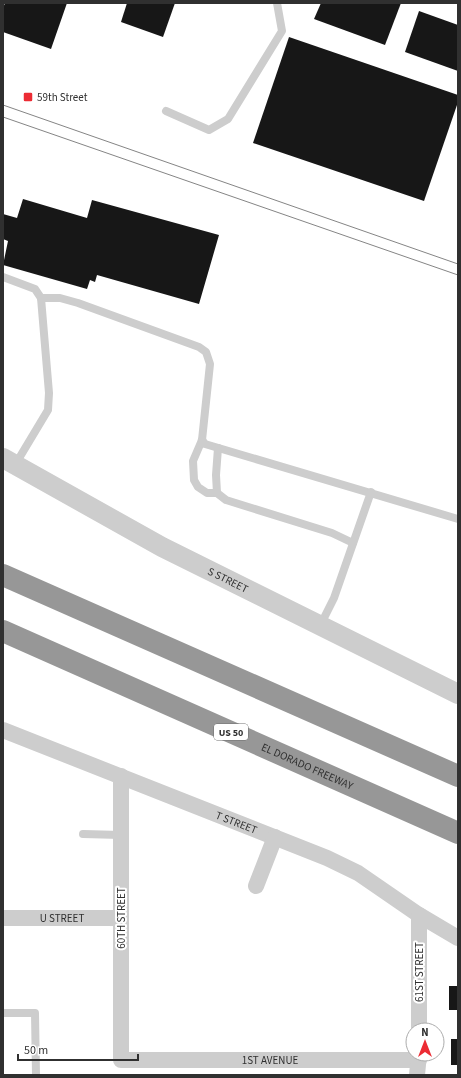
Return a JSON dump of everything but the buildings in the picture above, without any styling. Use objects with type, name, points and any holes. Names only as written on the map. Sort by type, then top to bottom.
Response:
[{"type":"highway","points":[[3,574],[458,776]]},
{"type":"highway","name":"EL DORADO FREEWAY","points":[[3,631],[458,833]]},
{"type":"street","name":"S STREET","points":[[9,461],[155,543],[458,694]]},
{"type":"street","name":"T STREET","points":[[3,730],[327,858],[358,873],[419,915],[458,938]]},
{"type":"street","name":"60TH STREET","points":[[120,776],[121,1060]]},
{"type":"street","points":[[256,886],[275,837]]},
{"type":"street","name":"61ST STREET","points":[[419,915],[419,1022]]},
{"type":"street","name":"U STREET","points":[[3,918],[121,918]]},
{"type":"street","name":"1ST AVENUE","points":[[121,1060],[418,1063]]},
{"type":"lane","points":[[166,111],[209,130],[228,118],[282,31],[277,3]]},
{"type":"lane","points":[[3,277],[35,289],[41,298],[48,393],[48,410],[9,461]]},
{"type":"lane","points":[[41,298],[60,298],[78,303],[199,347],[206,352],[210,364],[202,440],[193,461],[194,480],[198,487],[208,493],[217,493],[226,500],[332,533],[353,543]]},
{"type":"lane","points":[[202,440],[205,444],[458,519]]},
{"type":"lane","points":[[217,493],[216,475],[218,448]]},
{"type":"lane","points":[[320,626],[334,598],[371,492]]},
{"type":"lane","points":[[83,834],[120,835]]},
{"type":"lane","points":[[3,1013],[35,1013],[36,1075]]},
{"type":"tram line","points":[[3,105],[458,264]]},
{"type":"tram line","points":[[3,117],[458,275]]},
{"type":"place","name":"59th Street","points":[[28,97]]}]
